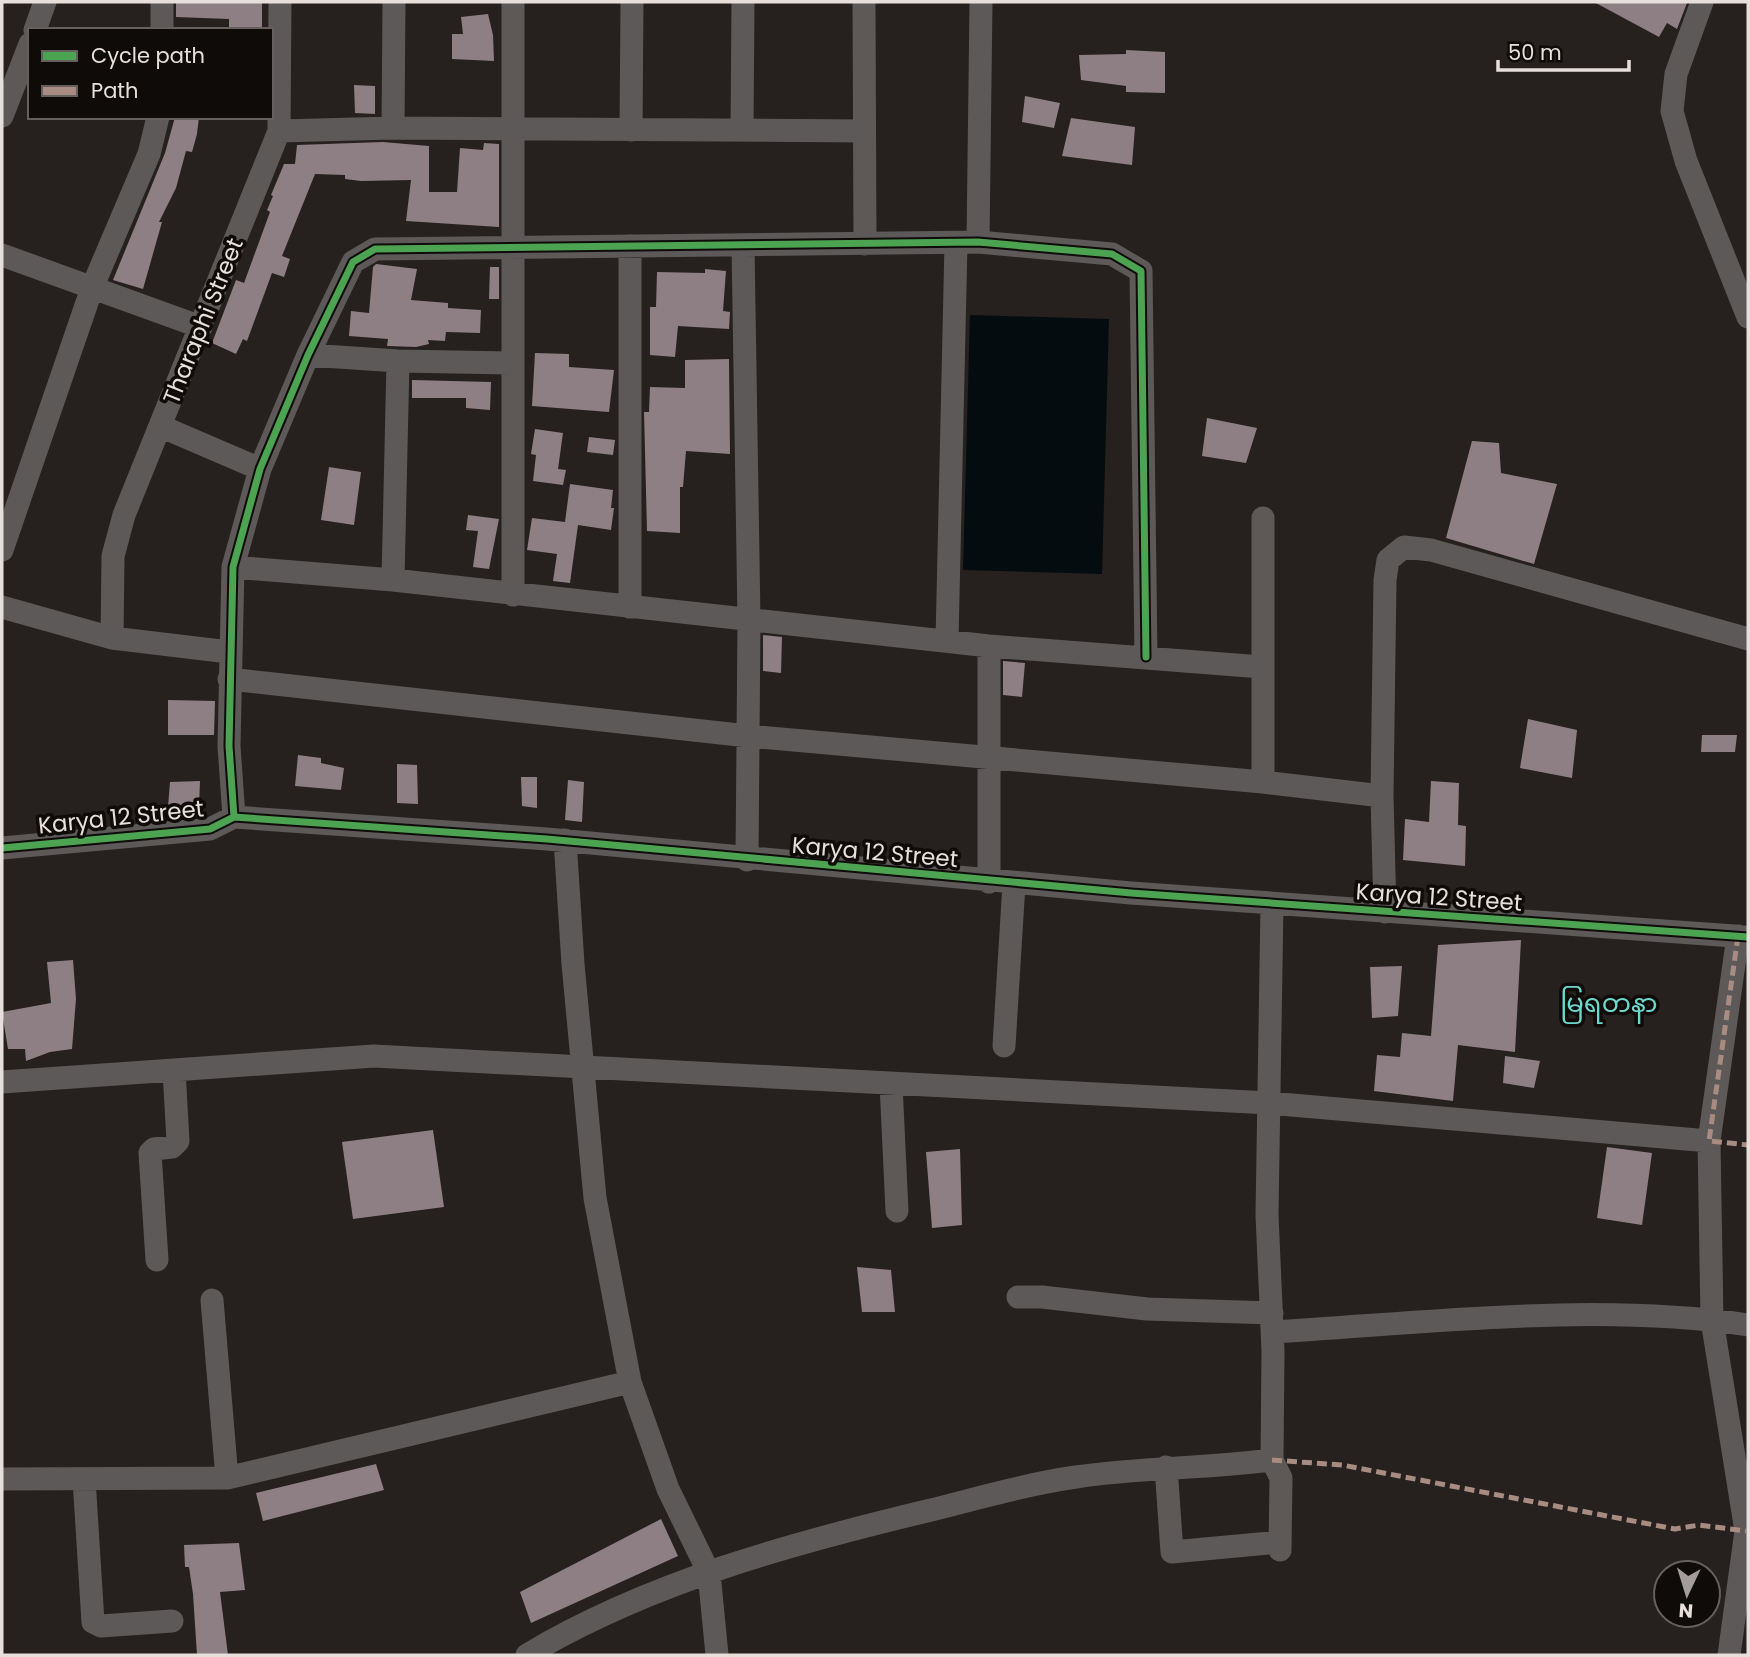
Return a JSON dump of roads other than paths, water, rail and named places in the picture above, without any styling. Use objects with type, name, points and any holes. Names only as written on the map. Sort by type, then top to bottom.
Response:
[{"type":"street","points":[[36,28],[45,2]]},
{"type":"street","points":[[162,2],[162,28]]},
{"type":"street","name":"Tharaphi Street","points":[[112,638],[113,555],[124,514],[279,131],[280,2]]},
{"type":"street","points":[[393,128],[394,2]]},
{"type":"street","points":[[513,2],[513,595]]},
{"type":"street","points":[[631,130],[632,2]]},
{"type":"street","points":[[742,130],[743,2]]},
{"type":"street","points":[[864,2],[865,244]]},
{"type":"street","points":[[947,641],[981,2]]},
{"type":"street","points":[[1702,2],[1676,74],[1672,111],[1686,161],[1748,317]]},
{"type":"street","points":[[2,116],[28,49]]},
{"type":"street","points":[[2,550],[92,288],[149,154],[158,119]]},
{"type":"street","points":[[279,131],[393,128],[864,131]]},
{"type":"street","points":[[234,817],[229,679],[233,566],[260,469],[308,355],[353,262],[375,249],[967,242],[1112,254],[1141,271],[1144,330],[1142,504],[1146,657]]},
{"type":"street","points":[[743,245],[749,620],[747,860]]},
{"type":"street","points":[[630,246],[630,607]]},
{"type":"street","points":[[2,255],[201,327]]},
{"type":"street","points":[[308,355],[398,361],[513,363]]},
{"type":"street","points":[[393,580],[398,361]]},
{"type":"street","points":[[160,426],[260,469]]},
{"type":"street","points":[[1263,518],[1263,782]]},
{"type":"street","points":[[1385,912],[1382,796],[1385,580],[1388,560],[1404,547],[1431,550],[1748,639]]},
{"type":"street","points":[[233,566],[393,580],[989,646],[1262,667]]},
{"type":"street","points":[[2,607],[112,638],[229,652]]},
{"type":"street","points":[[989,646],[989,882]]},
{"type":"street","points":[[229,679],[748,736],[1263,782],[1382,796]]},
{"type":"street","name":"Karya 12 Street","points":[[2,848],[210,829],[234,817],[565,840],[747,860],[1014,884],[1743,937]]},
{"type":"street","points":[[565,840],[573,964],[595,1198],[630,1382],[668,1489],[709,1573],[718,1655]]},
{"type":"street","points":[[1004,1046],[1014,884]]},
{"type":"street","points":[[1166,1467],[1172,1552],[1280,1546],[1281,1478],[1272,1460],[1272,1322],[1267,1215],[1272,904]]},
{"type":"street","points":[[1729,1655],[1747,1532],[1712,1320],[1709,1141],[1743,937]]},
{"type":"street","points":[[2,1082],[374,1056],[1269,1104],[1709,1141]]},
{"type":"street","points":[[156,1260],[150,1156],[154,1149],[172,1147],[178,1141],[174,1070]]},
{"type":"street","points":[[891,1084],[897,1211]]},
{"type":"street","points":[[1018,1297],[1042,1297],[1272,1322],[1597,1316],[1712,1320],[1748,1325]]},
{"type":"street","points":[[212,1300],[227,1478]]},
{"type":"street","points":[[2,1479],[227,1478],[630,1382]]},
{"type":"street","points":[[527,1655],[607,1614],[709,1573],[834,1534],[1074,1477],[1166,1467],[1214,1468],[1272,1460]]},
{"type":"street","points":[[84,1479],[93,1622],[101,1626],[172,1621]]},
{"type":"district","name":"မြရတနာ","points":[[1609,1003]]}]
